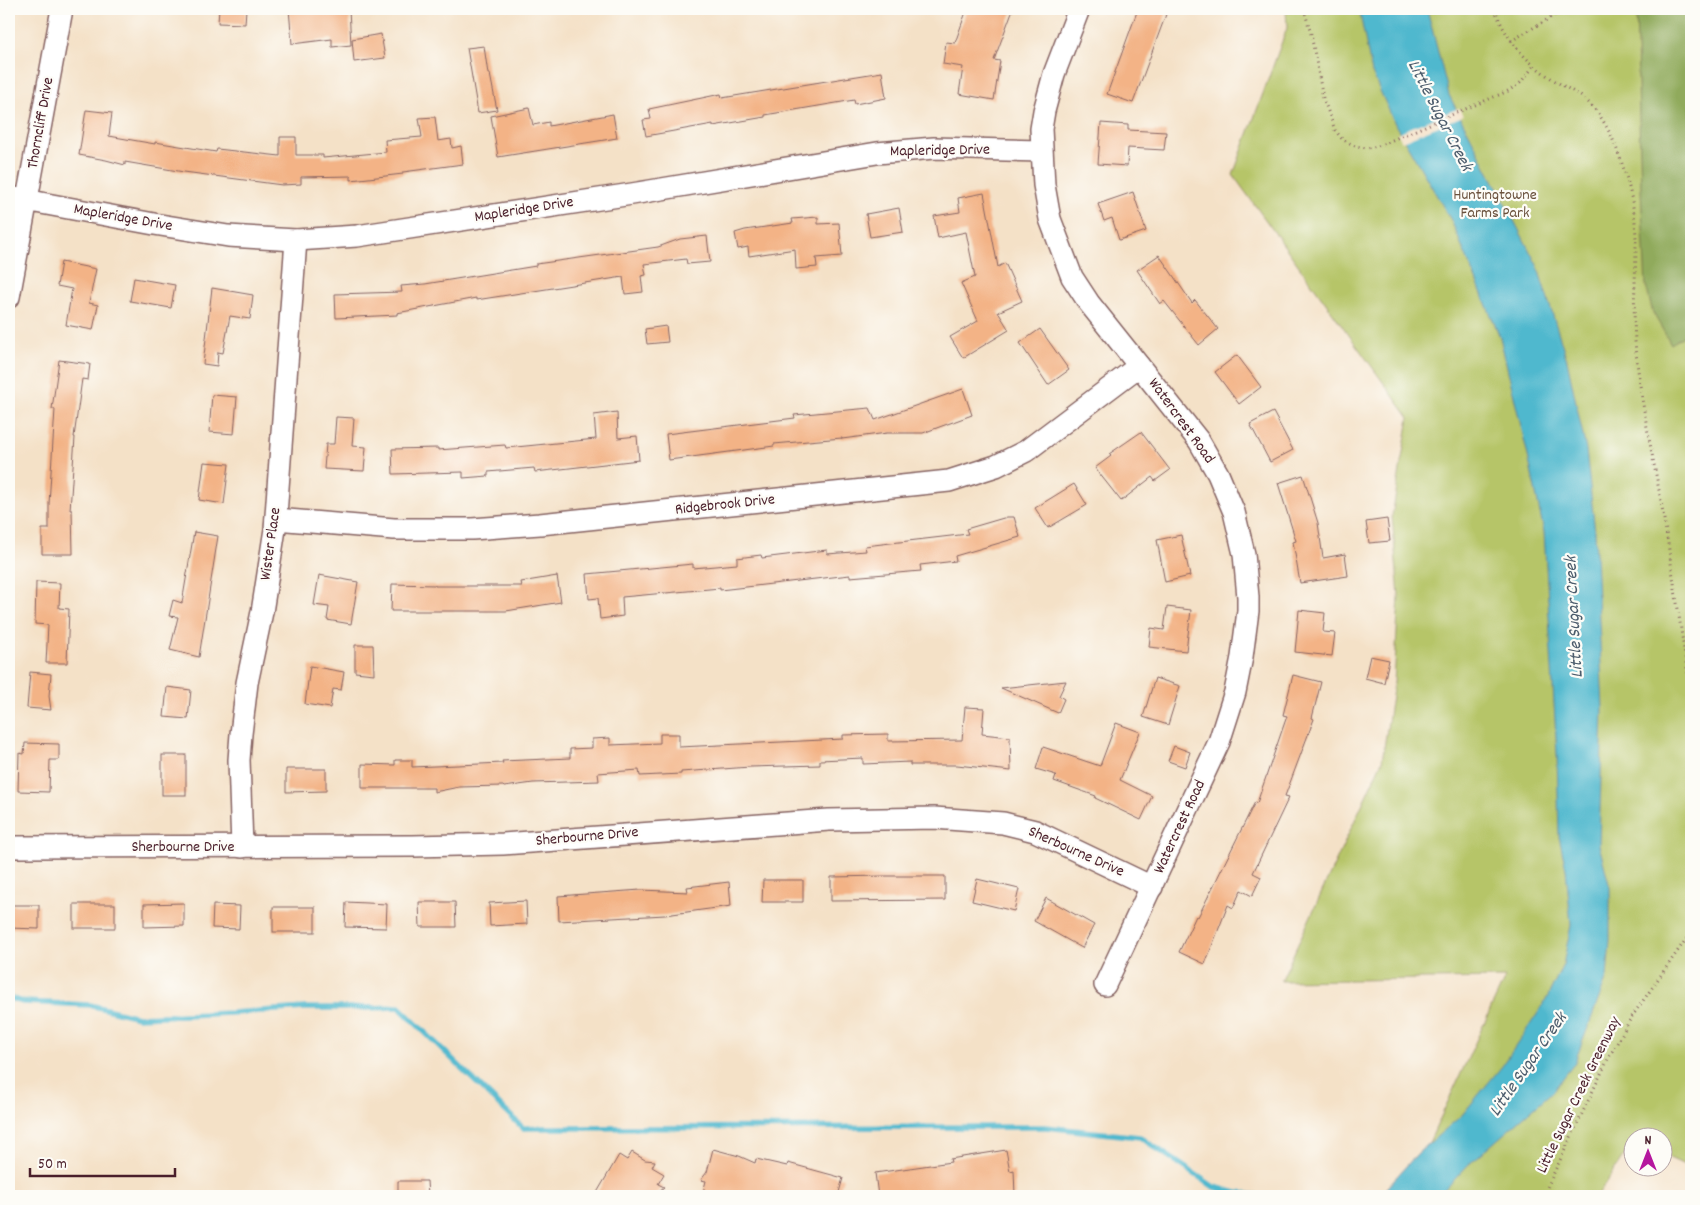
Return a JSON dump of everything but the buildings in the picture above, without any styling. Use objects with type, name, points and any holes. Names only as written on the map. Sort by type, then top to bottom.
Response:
[{"type":"street","name":"Thorncliff Drive","points":[[9,297],[18,198],[62,9]]},
{"type":"street","name":"Watercrest Road","points":[[1080,9],[1054,74],[1041,129],[1044,185],[1050,219],[1072,277],[1089,303],[1199,441],[1218,474],[1234,512],[1244,554],[1248,597],[1242,657],[1235,692],[1219,742],[1105,985]]},
{"type":"street","name":"Mapleridge Drive","points":[[18,198],[228,236],[296,240],[367,234],[632,194],[877,153],[934,148],[1041,151]]},
{"type":"street","name":"Wister Place","points":[[242,847],[240,734],[247,682],[262,612],[276,519],[296,240]]},
{"type":"street","name":"Ridgebrook Drive","points":[[276,519],[394,529],[472,529],[540,524],[949,481],[996,466],[1026,451],[1140,366]]},
{"type":"street","name":"Sherbourne Drive","points":[[9,847],[503,844],[828,820],[944,818],[1003,823],[1035,831],[1152,887]]},
{"type":"path","points":[[1304,9],[1323,98],[1338,135],[1348,143],[1361,148],[1378,146],[1491,99],[1514,87],[1534,66]]},
{"type":"path","points":[[1495,9],[1511,41],[1534,66],[1550,78],[1578,94],[1597,112],[1613,138],[1629,188],[1636,235],[1633,310],[1637,361],[1691,696]]},
{"type":"path","points":[[1511,41],[1560,12]]},
{"type":"path","name":"Little Sugar Creek Greenway","points":[[1543,1196],[1616,1045],[1640,1004],[1691,932]]},
{"type":"green space","name":"Huntingtowne Farms Park","points":[[1286,9],[1691,9],[1691,1168],[1672,1159],[1672,1128],[1622,1128],[1622,1159],[1597,1196],[1407,1196],[1427,1147],[1505,978],[1281,981],[1382,761],[1394,683],[1399,596],[1392,516],[1409,418],[1233,175],[1287,28]]},
{"type":"green space","points":[[1636,9],[1691,9],[1691,331],[1671,344],[1653,313],[1646,286],[1641,190]]},
{"type":"water","name":"Little Sugar Creek","points":[[1359,9],[1427,9],[1449,95],[1537,265],[1567,360],[1586,450],[1595,532],[1603,709],[1599,845],[1610,888],[1610,940],[1607,977],[1574,1064],[1552,1092],[1467,1166],[1439,1196],[1379,1196],[1418,1153],[1462,1115],[1503,1065],[1544,1004],[1563,965],[1571,925],[1566,869],[1559,837],[1557,755],[1544,532],[1528,456],[1500,337],[1451,220],[1396,126],[1372,73]]},
{"type":"pier","points":[[1459,108],[1463,116],[1402,141],[1397,133]]},
{"type":"waterway","points":[[9,998],[23,1002],[90,1005],[138,1017],[305,1008],[399,1007],[523,1128],[1045,1127],[1140,1137],[1214,1187],[1260,1196]]}]
